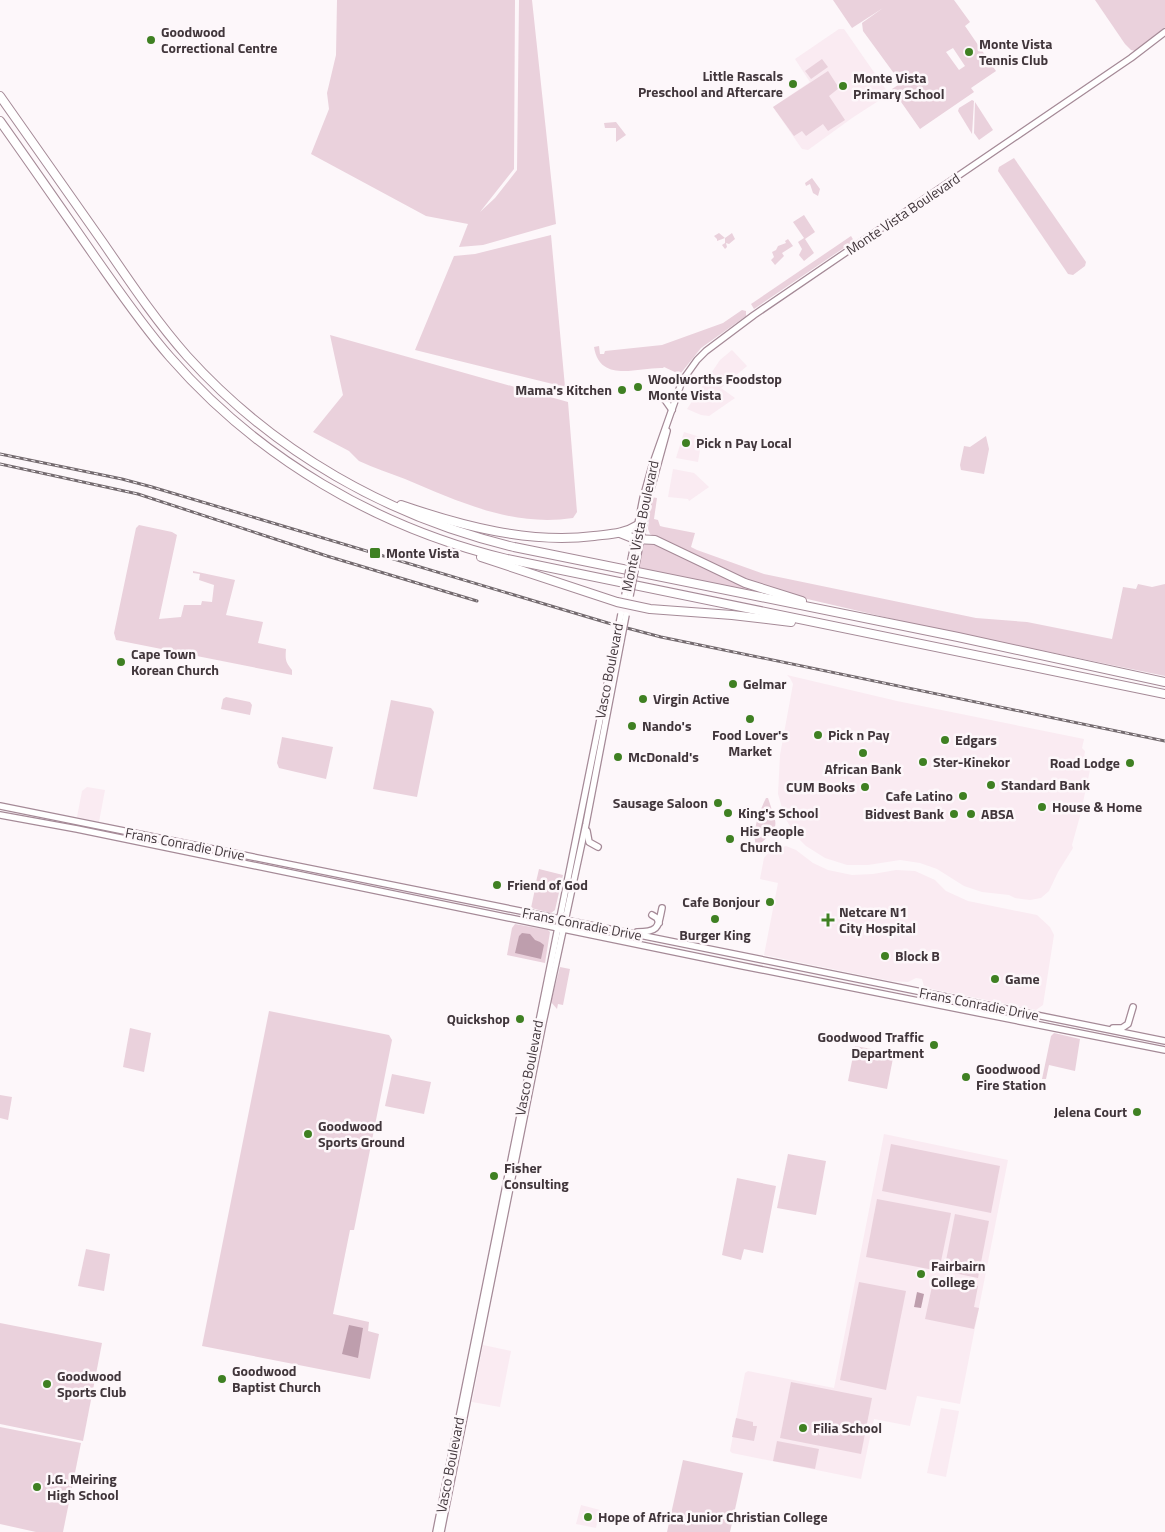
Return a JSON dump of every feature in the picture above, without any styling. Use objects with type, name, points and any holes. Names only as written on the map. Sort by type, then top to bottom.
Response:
[{"type":"highway","points":[[0,96],[145,304],[188,356],[225,394],[260,424],[303,456],[377,499],[466,534],[504,544],[958,637],[1165,682]]},
{"type":"highway","points":[[0,121],[138,318],[172,360],[199,388],[252,436],[301,471],[352,501],[446,546],[606,600],[626,600],[641,607],[836,626]]},
{"type":"highway","points":[[346,482],[398,504],[435,516],[518,535],[548,539],[574,539],[620,533],[638,525]]},
{"type":"highway","points":[[416,531],[469,549],[507,559],[1165,694]]},
{"type":"highway","points":[[620,533],[638,539],[655,540],[744,583],[781,595],[958,637]]},
{"type":"highway","points":[[624,614],[641,607]]},
{"type":"main road","name":"Monte Vista Boulevard","points":[[638,539],[638,525],[652,466],[684,376],[697,360],[754,315],[1131,58],[1165,32]]},
{"type":"main road","points":[[659,395],[672,410]]},
{"type":"main road","name":"Monte Vista Boulevard","points":[[626,600],[638,539],[665,440],[668,420]]},
{"type":"main road","name":"Vasco Boulevard","points":[[441,1532],[626,600]]},
{"type":"main road","name":"Vasco Boulevard","points":[[562,920],[586,824],[618,641]]},
{"type":"main road","name":"Frans Conradie Drive","points":[[0,806],[1165,1042]]},
{"type":"main road","name":"Frans Conradie Drive","points":[[0,815],[77,829],[1165,1050]]},
{"type":"main road","points":[[586,824],[589,842],[598,847]]},
{"type":"main road","points":[[623,932],[651,932],[657,928],[662,908]]},
{"type":"main road","points":[[652,915],[659,922]]},
{"type":"main road","name":"Vasco Boulevard","points":[[436,1532],[561,927]]},
{"type":"main road","points":[[1101,1028],[1120,1028],[1126,1026],[1130,1021],[1133,1007]]},
{"type":"shaded area","points":[[337,0],[515,0],[514,169],[480,212],[495,198],[517,170],[519,0],[532,0],[556,224],[483,245],[459,247],[468,224],[426,216],[311,154],[329,109],[327,93],[336,55]]},
{"type":"shaded area","points":[[833,0],[954,0],[970,22],[965,26],[996,71],[971,88],[974,92],[920,129],[892,89],[901,83],[863,31],[862,23],[883,8],[852,28]],"holes":[[[953,48],[965,66],[959,70],[946,52]]]},
{"type":"shaded area","points":[[1095,0],[1165,0],[1165,27],[1135,51],[1131,50]]},
{"type":"shaded area","name":"Monte Vista Primary School","points":[[839,29],[844,29],[887,91],[886,96],[808,150],[802,149],[773,107],[810,82],[795,59]]},
{"type":"shaded area","points":[[822,59],[828,67],[811,79],[805,71]]},
{"type":"shaded area","points":[[828,71],[839,88],[829,96],[845,120],[828,131],[823,124],[806,136],[802,131],[794,136],[773,107]]},
{"type":"shaded area","points":[[972,100],[974,101],[972,134],[958,111],[959,108]]},
{"type":"shaded area","points":[[975,102],[993,130],[979,140],[974,133]]},
{"type":"shaded area","points":[[616,122],[626,135],[616,142],[616,128],[605,128],[604,123]]},
{"type":"shaded area","points":[[1014,158],[1086,262],[1085,266],[1073,275],[1068,274],[998,171],[999,167]]},
{"type":"shaded area","points":[[812,178],[820,189],[818,196],[813,193],[810,184],[806,186],[805,183]]},
{"type":"shaded area","points":[[804,215],[815,232],[805,239],[814,253],[804,261],[799,255],[802,249],[798,242],[804,238],[793,222]]},
{"type":"shaded area","points":[[719,233],[725,238],[717,241],[714,236]]},
{"type":"shaded area","points":[[732,233],[735,239],[729,244],[726,243],[727,247],[725,249],[722,245],[725,243],[725,238]]},
{"type":"shaded area","points":[[551,235],[565,387],[415,350],[454,256],[475,254]]},
{"type":"shaded area","points":[[851,236],[854,241],[754,309],[751,304]]},
{"type":"shaded area","points":[[788,239],[793,246],[782,253],[784,256],[775,265],[771,260],[774,257],[772,252],[778,246],[786,243],[785,241]]},
{"type":"shaded area","points":[[742,310],[746,311],[746,316],[701,348],[681,373],[664,367],[632,371],[612,370],[604,366],[598,358],[594,347],[599,346],[600,354],[604,354],[605,351],[662,345],[723,323]]},
{"type":"shaded area","points":[[330,335],[568,402],[577,512],[573,518],[529,519],[487,511],[359,461],[349,451],[313,432],[343,395]]},
{"type":"shaded area","points":[[732,350],[747,366],[721,388],[735,398],[709,416],[687,409],[720,360]]},
{"type":"shaded area","points":[[684,432],[713,441],[700,450],[698,462],[676,458]]},
{"type":"shaded area","points":[[986,436],[989,449],[984,474],[961,470],[960,465],[964,446],[970,447]]},
{"type":"shaded area","points":[[673,469],[694,473],[709,487],[689,501],[688,499],[668,497]]},
{"type":"shaded area","points":[[651,497],[657,498],[654,519],[658,520],[660,526],[695,533],[691,547],[697,550],[764,574],[976,618],[1027,622],[1112,639],[1123,587],[1136,589],[1138,584],[1152,587],[1165,584],[1165,676],[927,627],[763,587],[650,534],[648,529]]},
{"type":"shaded area","points":[[139,525],[172,532],[177,535],[159,619],[181,617],[184,605],[201,605],[202,601],[212,602],[214,585],[199,580],[200,574],[193,573],[193,571],[235,580],[226,615],[263,622],[258,643],[286,649],[286,661],[292,670],[292,675],[116,640],[114,633],[136,528]]},
{"type":"shaded area","points":[[646,540],[786,599],[639,568]]},
{"type":"shaded area","points":[[787,675],[897,701],[1084,739],[1082,748],[1085,751],[1084,759],[1092,761],[1072,845],[1073,848],[1049,891],[1041,898],[1030,900],[982,892],[964,886],[937,869],[920,863],[900,860],[868,865],[847,865],[825,858],[806,846],[796,836],[785,818],[778,794],[780,755],[793,684]]},
{"type":"shaded area","points":[[226,697],[250,702],[252,705],[250,715],[221,709],[223,699]]},
{"type":"shaded area","points":[[391,700],[431,708],[434,712],[417,797],[373,789]]},
{"type":"shaded area","points":[[282,737],[333,747],[326,779],[279,768],[277,763]]},
{"type":"shaded area","points":[[87,787],[105,790],[99,822],[77,817],[82,791]]},
{"type":"shaded area","points":[[766,798],[768,798],[774,816],[775,826],[774,830],[757,847],[755,829]]},
{"type":"shaded area","points":[[786,846],[828,870],[852,875],[896,870],[915,871],[935,880],[946,891],[968,901],[1037,915],[1050,927],[1054,935],[1043,1005],[1036,1010],[927,988],[924,986],[922,979],[916,978],[908,982],[891,981],[764,955],[778,883],[760,879],[764,858],[769,852]]},
{"type":"shaded area","points":[[539,869],[563,875],[555,910],[551,913],[531,908],[535,889],[540,890],[541,884],[536,882]]},
{"type":"shaded area","points":[[515,924],[548,930],[550,932],[545,963],[507,955],[512,928]]},
{"type":"shaded area","points":[[522,933],[530,934],[535,940],[544,945],[541,959],[515,953],[519,936]]},
{"type":"shaded area","points":[[560,967],[570,969],[563,1005],[558,1004],[557,1009],[551,1002]]},
{"type":"shaded area","name":"Goodwood Sports Ground","points":[[269,1011],[389,1035],[392,1040],[354,1230],[350,1230],[333,1314],[369,1322],[368,1331],[379,1334],[370,1379],[202,1346]]},
{"type":"shaded area","points":[[130,1028],[151,1033],[144,1072],[123,1067]]},
{"type":"shaded area","points":[[1054,1033],[1080,1039],[1075,1071],[1049,1065],[1046,1079],[1042,1079],[1051,1036]]},
{"type":"shaded area","points":[[855,1046],[894,1053],[887,1089],[848,1081]]},
{"type":"shaded area","points":[[392,1074],[431,1082],[424,1114],[385,1106]]},
{"type":"shaded area","points":[[0,1095],[12,1097],[8,1120],[0,1118]]},
{"type":"shaded area","name":"Fairbairn College","points":[[884,1134],[1008,1160],[960,1404],[917,1396],[910,1426],[874,1419],[861,1479],[732,1453],[730,1451],[745,1373],[748,1371],[834,1388]]},
{"type":"shaded area","points":[[891,1144],[1000,1166],[991,1213],[882,1191]]},
{"type":"shaded area","points":[[788,1154],[826,1161],[816,1215],[777,1208]]},
{"type":"shaded area","points":[[737,1178],[776,1186],[763,1253],[744,1249],[741,1260],[722,1255]]},
{"type":"shaded area","points":[[877,1199],[951,1213],[939,1271],[866,1257]]},
{"type":"shaded area","points":[[955,1214],[989,1221],[978,1278],[944,1271]]},
{"type":"shaded area","points":[[86,1249],[110,1254],[104,1291],[78,1286]]},
{"type":"shaded area","points":[[934,1277],[978,1286],[974,1307],[979,1308],[974,1329],[925,1319]]},
{"type":"shaded area","points":[[859,1282],[906,1291],[886,1390],[840,1380]]},
{"type":"shaded area","points":[[917,1292],[924,1294],[921,1308],[914,1307]]},
{"type":"shaded area","name":"Goodwood Sports Club","points":[[0,1323],[102,1343],[83,1441],[0,1424]]},
{"type":"shaded area","points":[[349,1325],[363,1328],[358,1358],[342,1354]]},
{"type":"shaded area","points":[[483,1345],[511,1351],[500,1407],[472,1402]]},
{"type":"shaded area","points":[[791,1382],[872,1398],[861,1454],[780,1438]]},
{"type":"shaded area","points":[[941,1408],[959,1411],[946,1477],[927,1473]]},
{"type":"shaded area","points":[[736,1418],[753,1422],[753,1426],[757,1426],[754,1441],[732,1437]]},
{"type":"shaded area","name":"J.G. Meiring High School","points":[[0,1427],[81,1443],[63,1532],[36,1532],[0,1524]]},
{"type":"shaded area","points":[[777,1441],[819,1449],[815,1469],[773,1461]]},
{"type":"shaded area","points":[[683,1460],[743,1473],[730,1532],[667,1532]]},
{"type":"shaded area","name":"Hope of Africa Junior Christian College","points":[[581,1505],[600,1510],[596,1528],[576,1524]]},
{"type":"railway","points":[[0,454],[152,487],[608,623],[661,637],[1165,741]]},
{"type":"railway","points":[[0,464],[138,494],[327,556],[477,601]]},
{"type":"place","name":"Goodwood Correctional Centre","points":[[151,40]]},
{"type":"place","name":"Monte Vista Tennis Club","points":[[969,52]]},
{"type":"place","name":"Little Rascals Preschool and Aftercare","points":[[793,84]]},
{"type":"place","name":"Monte Vista Primary School","points":[[843,86]]},
{"type":"place","name":"Woolworths Foodstop Monte Vista","points":[[638,387]]},
{"type":"place","name":"Mama's Kitchen","points":[[622,390]]},
{"type":"place","name":"Pick n Pay Local","points":[[686,443]]},
{"type":"place","name":"Monte Vista","points":[[375,553]]},
{"type":"place","name":"Cape Town Korean Church","points":[[121,662]]},
{"type":"place","name":"Gelmar","points":[[733,684]]},
{"type":"place","name":"Virgin Active","points":[[643,699]]},
{"type":"place","name":"Food Lover's Market","points":[[750,719]]},
{"type":"place","name":"Nando's","points":[[632,726]]},
{"type":"place","name":"Pick n Pay","points":[[818,735]]},
{"type":"place","name":"Edgars","points":[[945,740]]},
{"type":"place","name":"African Bank","points":[[863,753]]},
{"type":"place","name":"McDonald's","points":[[618,757]]},
{"type":"place","name":"Ster-Kinekor","points":[[923,762]]},
{"type":"place","name":"Road Lodge","points":[[1130,763]]},
{"type":"place","name":"Standard Bank","points":[[991,785]]},
{"type":"place","name":"CUM Books","points":[[865,787]]},
{"type":"place","name":"Cafe Latino","points":[[963,796]]},
{"type":"place","name":"Sausage Saloon","points":[[718,803]]},
{"type":"place","name":"House & Home","points":[[1042,807]]},
{"type":"place","name":"King's School","points":[[728,813]]},
{"type":"place","name":"Bidvest Bank","points":[[954,814]]},
{"type":"place","name":"ABSA","points":[[971,814]]},
{"type":"place","name":"His People Church","points":[[730,839]]},
{"type":"place","name":"Friend of God","points":[[497,885]]},
{"type":"place","name":"Cafe Bonjour","points":[[770,902]]},
{"type":"place","name":"Burger King","points":[[715,919]]},
{"type":"place","name":"Netcare N1 City Hospital","points":[[828,920]]},
{"type":"place","name":"Block B","points":[[885,956]]},
{"type":"place","name":"Game","points":[[995,979]]},
{"type":"place","name":"Quickshop","points":[[520,1019]]},
{"type":"place","name":"Goodwood Traffic Department","points":[[934,1045]]},
{"type":"place","name":"Goodwood Fire Station","points":[[966,1077]]},
{"type":"place","name":"Jelena Court","points":[[1137,1112]]},
{"type":"place","name":"Goodwood Sports Ground","points":[[308,1134]]},
{"type":"place","name":"Fisher Consulting","points":[[494,1176]]},
{"type":"place","name":"Fairbairn College","points":[[921,1274]]},
{"type":"place","name":"Goodwood Baptist Church","points":[[222,1379]]},
{"type":"place","name":"Goodwood Sports Club","points":[[47,1384]]},
{"type":"place","name":"Filia School","points":[[803,1428]]},
{"type":"place","name":"J.G. Meiring High School","points":[[37,1487]]},
{"type":"place","name":"Hope of Africa Junior Christian College","points":[[588,1517]]}]
